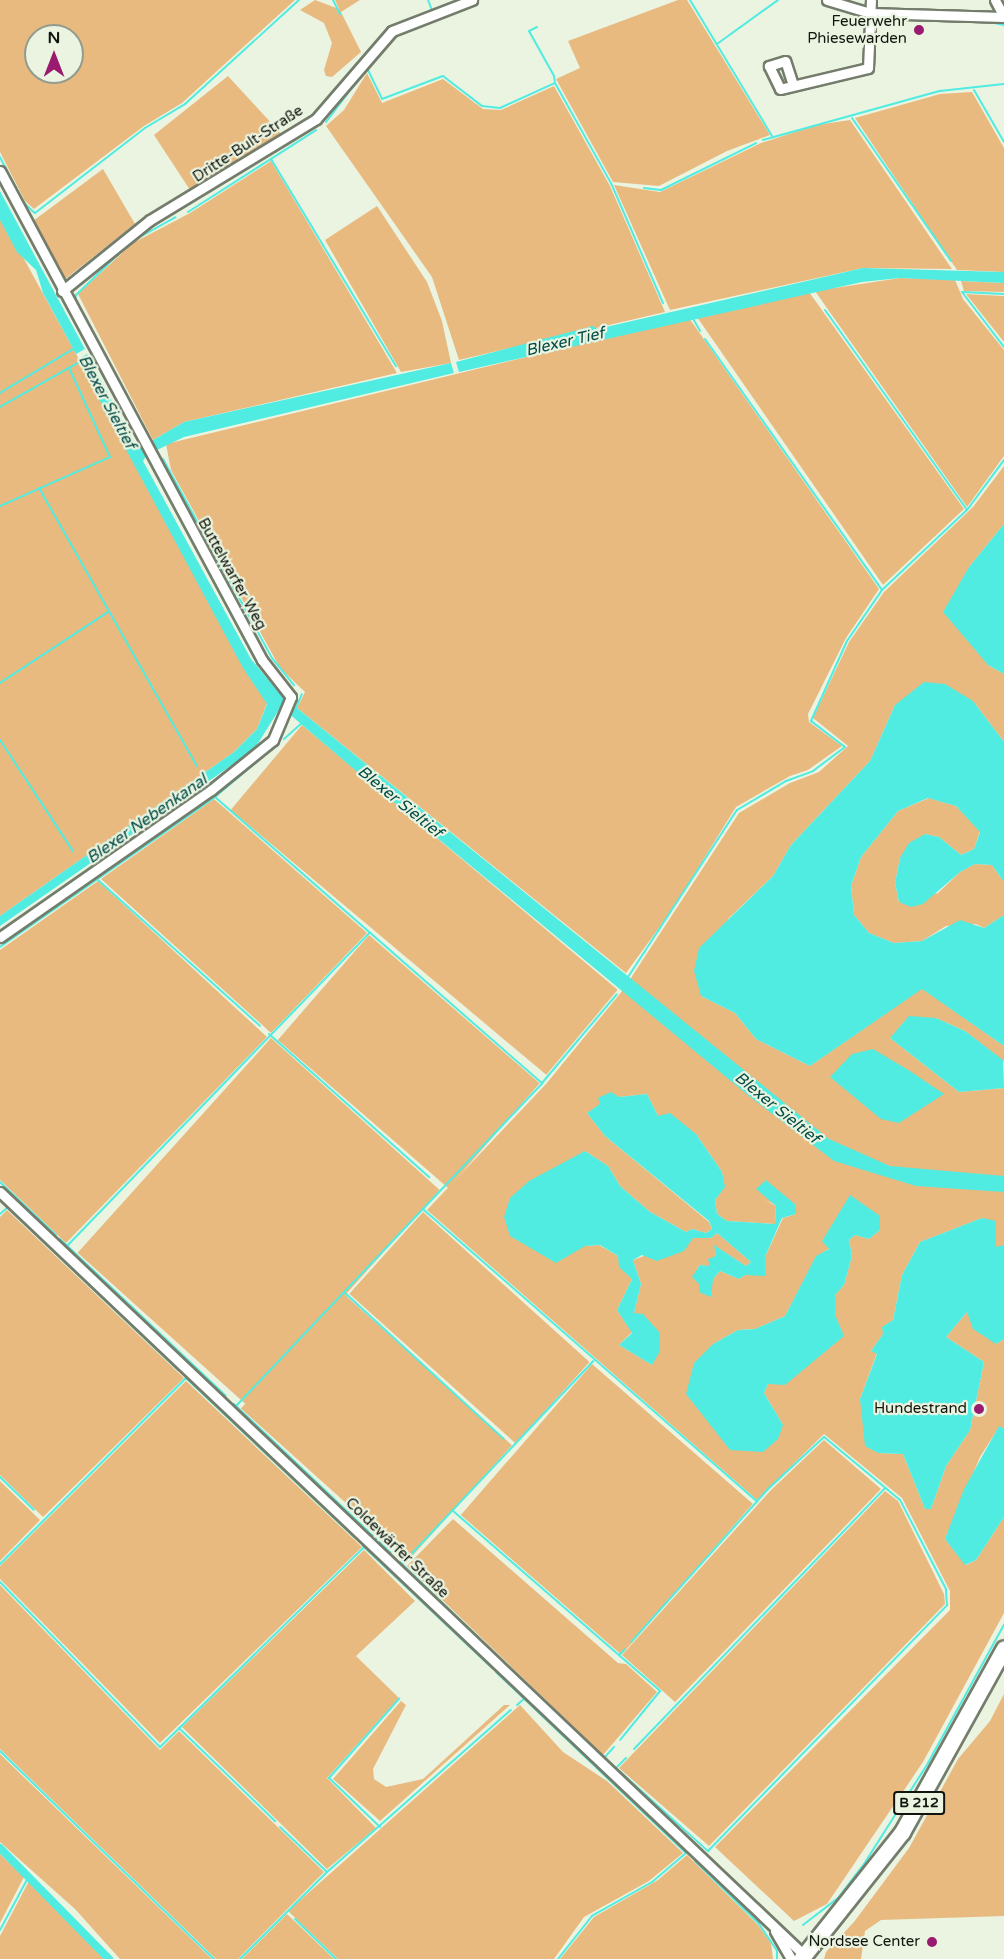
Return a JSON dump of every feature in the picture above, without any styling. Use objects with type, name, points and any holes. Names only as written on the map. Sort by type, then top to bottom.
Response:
[{"type":"main road","name":"B 212","points":[[799,1958],[902,1832],[1004,1648]]},
{"type":"street","name":"Dritte-Bult-Straße","points":[[62,291],[150,220],[316,118],[392,31],[472,0]]},
{"type":"street","points":[[827,0],[870,13],[1004,17],[995,0]]},
{"type":"street","points":[[793,86],[785,61],[769,66],[780,89],[793,86],[868,68],[871,0]]},
{"type":"street","points":[[0,171],[62,291]]},
{"type":"street","name":"Buttelwarfer Weg","points":[[0,937],[211,790],[273,740],[281,715],[289,703],[289,691],[265,666],[62,291]]},
{"type":"street","name":"Coldewärfer Straße","points":[[0,1192],[772,1926],[799,1958]]},
{"type":"street","name":"Coldewärfer Straße","points":[[772,1926],[799,1958]]},
{"type":"shaded area","points":[[0,0],[295,0],[182,103],[144,126],[34,209],[25,201],[0,152]]},
{"type":"shaded area","points":[[315,0],[339,9],[335,0],[360,0],[341,12],[361,52],[332,77],[326,76],[324,70],[332,43],[324,23],[300,10]]},
{"type":"shaded area","points":[[678,0],[687,0],[770,135],[727,151],[659,186],[613,182],[556,79],[580,68],[568,41]]},
{"type":"shaded area","points":[[367,73],[382,103],[443,79],[483,109],[501,110],[554,86],[610,186],[665,312],[459,360],[432,277],[326,126],[344,110]]},
{"type":"shaded area","points":[[228,76],[284,137],[192,193],[154,135]]},
{"type":"shaded area","points":[[972,92],[1004,148],[1004,272],[957,270],[855,118],[940,94]]},
{"type":"shaded area","points":[[850,120],[952,269],[863,268],[670,310],[614,185],[660,192],[761,143],[817,125]]},
{"type":"shaded area","points":[[271,161],[397,373],[184,422],[153,440],[78,294],[133,243],[190,213]]},
{"type":"shaded area","points":[[103,169],[135,224],[64,280],[33,221]]},
{"type":"shaded area","points":[[377,206],[427,282],[442,321],[451,363],[401,372],[325,240]]},
{"type":"shaded area","points":[[0,215],[267,703],[257,729],[234,752],[0,916]]},
{"type":"shaded area","points":[[900,278],[955,280],[963,299],[1004,350],[1004,456],[967,507],[815,291]]},
{"type":"shaded area","points":[[961,281],[1004,283],[1004,292],[964,291]]},
{"type":"shaded area","points":[[809,292],[964,509],[883,585],[697,317]]},
{"type":"shaded area","points":[[966,294],[1004,296],[1004,342]]},
{"type":"shaded area","points":[[689,318],[879,589],[846,638],[808,714],[809,722],[842,746],[808,770],[790,776],[736,807],[672,910],[626,973],[297,708],[305,692],[280,668],[171,470],[166,444]]},
{"type":"shaded area","points":[[1004,466],[1004,524],[969,567],[988,665],[1004,674],[1004,742],[973,701],[895,705],[870,761],[791,845],[773,876],[728,919],[701,996],[735,1013],[756,1039],[810,1066],[922,988],[1004,1046],[1004,1062],[965,1031],[936,1018],[890,1038],[959,1092],[1004,1088],[1004,1245],[996,1248],[982,1218],[920,1242],[902,1275],[893,1320],[883,1327],[883,1334],[871,1351],[877,1353],[860,1399],[878,1453],[903,1454],[925,1509],[931,1509],[946,1466],[970,1430],[984,1362],[946,1337],[967,1312],[996,1344],[1004,1339],[1004,1429],[999,1427],[980,1457],[945,1539],[966,1565],[976,1560],[1004,1517],[1004,1613],[923,1762],[827,1904],[794,1921],[715,1847],[950,1610],[950,1591],[902,1498],[824,1434],[757,1500],[427,1210],[546,1084],[623,990],[739,813],[790,783],[819,772],[848,746],[813,718],[849,642],[884,592],[973,507]],"holes":[[[647,1094],[658,1116],[696,1134],[722,1172],[724,1187],[715,1200],[717,1214],[727,1221],[775,1224],[776,1206],[765,1200],[796,1214],[783,1218],[765,1257],[765,1275],[745,1275],[739,1279],[720,1271],[713,1279],[697,1269],[700,1265],[710,1267],[716,1256],[715,1246],[746,1266],[751,1262],[717,1233],[711,1238],[693,1238],[633,1260],[641,1284],[634,1313],[652,1365],[619,1345],[632,1332],[617,1310],[632,1279],[618,1256],[599,1245],[585,1246],[560,1167],[585,1151],[608,1166],[620,1186],[650,1212],[686,1232],[692,1229],[706,1233],[712,1229],[709,1222],[605,1136],[587,1113],[619,1097]],[[880,1216],[880,1230],[869,1239],[855,1235],[849,1240],[852,1256],[844,1285],[835,1295],[835,1315],[768,1384],[764,1393],[783,1425],[713,1344],[738,1330],[755,1329],[785,1316],[816,1257]]]},
{"type":"shaded area","points":[[302,725],[618,990],[546,1075],[231,810]]},
{"type":"shaded area","points":[[929,798],[956,806],[980,831],[974,849],[961,855],[939,837],[925,834],[900,858],[895,883],[899,902],[938,893],[960,872],[975,864],[992,865],[1004,882],[1004,915],[984,928],[976,924],[946,926],[922,941],[894,943],[869,933],[854,915],[851,886],[861,857],[898,811]]},
{"type":"shaded area","points":[[214,799],[367,933],[271,1033],[101,879]]},
{"type":"shaded area","points":[[98,881],[267,1037],[66,1243],[0,1180],[0,950]]},
{"type":"shaded area","points":[[369,935],[540,1083],[448,1188],[278,1040]]},
{"type":"shaded area","points":[[271,1038],[440,1190],[246,1405],[78,1253]]},
{"type":"shaded area","points":[[7,1210],[184,1378],[43,1517],[0,1475],[0,1217]]},
{"type":"shaded area","points":[[423,1212],[589,1362],[516,1444],[349,1294]]},
{"type":"shaded area","points":[[344,1294],[512,1445],[409,1560],[241,1408]]},
{"type":"shaded area","points":[[592,1364],[753,1504],[622,1655],[461,1515]]},
{"type":"shaded area","points":[[186,1381],[362,1547],[160,1743],[0,1579],[0,1566]]},
{"type":"shaded area","points":[[824,1440],[881,1489],[675,1702],[622,1655],[771,1490]]},
{"type":"shaded area","points":[[0,1481],[40,1520],[0,1561]]},
{"type":"shaded area","points":[[885,1491],[898,1501],[944,1594],[945,1604],[709,1846],[619,1768]]},
{"type":"shaded area","points":[[453,1519],[618,1663],[626,1664],[657,1692],[603,1755],[407,1566]]},
{"type":"shaded area","points":[[364,1550],[415,1601],[356,1656],[399,1698],[327,1778],[376,1828],[327,1869],[182,1727]]},
{"type":"shaded area","points":[[0,1585],[160,1750],[179,1731],[324,1872],[238,1959],[216,1959],[0,1749]]},
{"type":"shaded area","points":[[1004,1694],[1004,1916],[881,1920],[865,1931],[861,1959],[824,1959],[826,1952],[854,1922],[909,1848],[958,1759],[990,1721]]},
{"type":"shaded area","points":[[401,1701],[406,1705],[373,1769],[374,1779],[386,1787],[423,1779],[504,1705],[510,1705],[380,1821],[333,1779]]},
{"type":"shaded area","points":[[520,1705],[563,1752],[607,1781],[683,1853],[649,1881],[584,1917],[554,1959],[338,1959],[288,1911]]},
{"type":"shaded area","points":[[0,1754],[212,1959],[120,1959],[75,1909],[0,1842]]},
{"type":"shaded area","points":[[0,1854],[24,1877],[0,1923]]},
{"type":"shaded area","points":[[687,1855],[758,1925],[771,1943],[773,1959],[560,1959],[594,1917],[658,1880]]},
{"type":"shaded area","points":[[29,1881],[104,1959],[0,1959],[0,1936]]},
{"type":"shaded area","points":[[287,1914],[334,1959],[242,1959]]},
{"type":"water","points":[[0,191],[85,349],[76,354],[43,293],[36,270],[17,252],[0,220]]},
{"type":"water","name":"Blexer Tief","points":[[863,268],[1004,272],[1004,283],[900,278],[862,282],[459,372],[456,362],[593,326],[597,329]]},
{"type":"water","points":[[87,354],[136,446],[142,446],[147,455],[143,461],[251,659],[285,700],[257,745],[242,758],[0,926],[0,916],[234,752],[257,729],[267,704],[243,668],[100,401],[79,359]]},
{"type":"water","points":[[451,363],[454,373],[184,437],[153,452],[148,443],[184,422]]},
{"type":"water","points":[[1004,524],[1004,674],[988,665],[943,612],[969,567]]},
{"type":"water","points":[[924,682],[945,684],[973,701],[1004,742],[1004,882],[992,865],[975,864],[960,872],[923,904],[911,907],[899,902],[895,883],[900,858],[909,843],[925,834],[939,837],[961,855],[974,849],[980,832],[956,806],[928,798],[898,811],[861,857],[851,886],[854,915],[869,933],[894,943],[922,941],[960,920],[984,928],[1004,915],[1004,1046],[922,989],[810,1066],[756,1039],[735,1013],[701,996],[694,971],[699,948],[773,876],[791,845],[870,761],[895,705]]},
{"type":"water","name":"Blexer Sieltief","points":[[292,704],[829,1139],[890,1166],[1004,1176],[1004,1192],[916,1186],[834,1161],[749,1096],[355,770],[287,712]]},
{"type":"water","points":[[909,1016],[936,1018],[965,1031],[1003,1060],[1004,1088],[959,1092],[890,1038]]},
{"type":"water","points":[[873,1049],[944,1094],[899,1123],[881,1119],[830,1077],[852,1054]]},
{"type":"water","points":[[611,1092],[619,1097],[647,1094],[658,1116],[670,1113],[696,1134],[722,1172],[725,1187],[715,1200],[717,1214],[727,1221],[775,1224],[776,1206],[756,1189],[766,1180],[796,1205],[796,1214],[782,1218],[765,1257],[765,1276],[745,1275],[739,1279],[720,1271],[713,1279],[711,1297],[699,1292],[699,1284],[692,1277],[700,1265],[710,1266],[708,1259],[716,1256],[714,1245],[746,1266],[751,1262],[717,1233],[711,1238],[693,1238],[684,1251],[657,1261],[642,1255],[633,1260],[641,1284],[634,1313],[643,1314],[660,1333],[660,1351],[652,1365],[619,1345],[632,1333],[617,1310],[632,1279],[619,1267],[618,1256],[600,1245],[585,1246],[556,1263],[510,1236],[504,1217],[510,1198],[529,1181],[585,1151],[608,1166],[620,1186],[650,1212],[686,1232],[692,1229],[706,1233],[712,1229],[709,1221],[605,1136],[587,1113],[600,1104],[598,1098]]},
{"type":"water","points":[[850,1195],[880,1216],[880,1230],[869,1239],[855,1235],[849,1240],[852,1256],[844,1285],[835,1295],[835,1315],[844,1336],[785,1385],[768,1384],[764,1393],[783,1425],[778,1439],[763,1452],[730,1450],[686,1394],[694,1363],[713,1344],[738,1330],[755,1329],[785,1316],[816,1256],[829,1249],[822,1241]]},
{"type":"water","points":[[982,1218],[996,1221],[996,1247],[1004,1245],[1004,1339],[996,1344],[973,1329],[967,1312],[946,1337],[984,1362],[970,1430],[946,1466],[931,1509],[925,1509],[903,1454],[878,1453],[865,1446],[860,1399],[877,1354],[871,1351],[883,1334],[882,1327],[893,1320],[902,1275],[920,1242]]},
{"type":"water","points":[[999,1426],[1004,1429],[1004,1517],[976,1560],[965,1565],[945,1539],[964,1489]]},
{"type":"waterway","points":[[23,202],[35,213],[145,128],[185,104],[299,0]]},
{"type":"waterway","points":[[333,0],[340,14]]},
{"type":"waterway","points":[[428,0],[431,8]]},
{"type":"waterway","points":[[690,0],[772,136]]},
{"type":"waterway","points":[[717,44],[778,0]]},
{"type":"waterway","points":[[985,21],[1004,25]]},
{"type":"waterway","points":[[537,27],[529,31],[554,76],[555,83]]},
{"type":"waterway","points":[[326,122],[367,68],[382,99],[443,76],[482,106],[500,108],[555,83],[611,183],[663,303]]},
{"type":"waterway","points":[[763,140],[940,91],[1004,84]]},
{"type":"waterway","points":[[974,90],[1004,142]]},
{"type":"waterway","points":[[852,118],[951,261]]},
{"type":"waterway","points":[[188,212],[316,130]]},
{"type":"waterway","points":[[644,188],[661,190],[756,143]]},
{"type":"waterway","points":[[0,157],[19,195]]},
{"type":"waterway","points":[[271,159],[396,366]]},
{"type":"waterway","points":[[147,434],[75,301],[76,295],[131,242],[176,217]]},
{"type":"waterway","points":[[1004,294],[962,292],[1004,347]]},
{"type":"waterway","points":[[825,310],[967,510]]},
{"type":"waterway","points":[[692,317],[700,331]]},
{"type":"waterway","points":[[705,339],[882,590]]},
{"type":"waterway","points":[[0,393],[75,348]]},
{"type":"waterway","name":"Blexer Sieltief","points":[[0,407],[81,361]]},
{"type":"waterway","name":"Blexer Sieltief","points":[[0,506],[110,457],[69,368]]},
{"type":"waterway","points":[[163,459],[272,658],[294,685]]},
{"type":"waterway","points":[[628,977],[737,810],[786,781],[813,771],[845,747],[811,721],[847,641],[882,590],[967,510],[1004,460]]},
{"type":"waterway","name":"Blexer Nebenkanal","points":[[39,488],[197,766]]},
{"type":"waterway","points":[[0,683],[108,612]]},
{"type":"waterway","points":[[296,708],[302,694]]},
{"type":"waterway","points":[[284,739],[302,723]]},
{"type":"waterway","points":[[0,740],[73,851]]},
{"type":"waterway","points":[[0,947],[215,797],[274,747]]},
{"type":"waterway","points":[[215,797],[542,1083]]},
{"type":"waterway","points":[[98,880],[260,1026]]},
{"type":"waterway","points":[[67,1246],[369,933]]},
{"type":"waterway","points":[[236,1406],[542,1083],[617,994]]},
{"type":"waterway","points":[[269,1034],[429,1177]]},
{"type":"waterway","points":[[0,1182],[56,1235]]},
{"type":"waterway","points":[[7,1207],[178,1370]]},
{"type":"waterway","points":[[0,1214],[7,1208]]},
{"type":"waterway","points":[[424,1210],[757,1502]]},
{"type":"waterway","points":[[60,1239],[226,1396]]},
{"type":"waterway","points":[[344,1292],[504,1439]]},
{"type":"waterway","points":[[402,1564],[593,1361]]},
{"type":"waterway","points":[[186,1378],[354,1537]]},
{"type":"waterway","points":[[0,1564],[186,1378]]},
{"type":"waterway","points":[[234,1404],[391,1553]]},
{"type":"waterway","points":[[626,1758],[616,1768],[708,1851],[947,1605],[946,1589],[900,1500],[824,1437],[768,1489],[631,1642]]},
{"type":"waterway","points":[[0,1477],[34,1510]]},
{"type":"waterway","points":[[634,1749],[885,1488]]},
{"type":"waterway","points":[[452,1510],[660,1691],[620,1740]]},
{"type":"waterway","points":[[363,1546],[492,1668]]},
{"type":"waterway","points":[[0,1582],[160,1747],[364,1547]]},
{"type":"waterway","points":[[400,1562],[604,1758],[614,1747]]},
{"type":"waterway","points":[[803,1925],[838,1898],[864,1864],[928,1763],[1004,1625]]},
{"type":"waterway","points":[[619,1655],[625,1649]]},
{"type":"waterway","points":[[496,1672],[686,1853],[652,1882],[592,1916],[558,1959]]},
{"type":"waterway","points":[[517,1705],[525,1698]]},
{"type":"waterway","points":[[380,1827],[329,1778],[399,1699]]},
{"type":"waterway","points":[[240,1959],[327,1872],[511,1710]]},
{"type":"waterway","points":[[179,1728],[275,1821]]},
{"type":"waterway","points":[[0,1751],[214,1959]]},
{"type":"waterway","points":[[280,1827],[327,1872]]},
{"type":"waterway","points":[[0,1848],[109,1959]]},
{"type":"waterway","points":[[695,1861],[759,1924],[777,1951],[777,1959]]},
{"type":"waterway","points":[[0,1930],[29,1876]]},
{"type":"waterway","points":[[295,1919],[336,1959]]},
{"type":"place","name":"Feuerwehr Phiesewarden","points":[[919,30]]},
{"type":"place","name":"Hundestrand","points":[[979,1409]]},
{"type":"place","name":"Nordsee Center","points":[[932,1942]]}]
